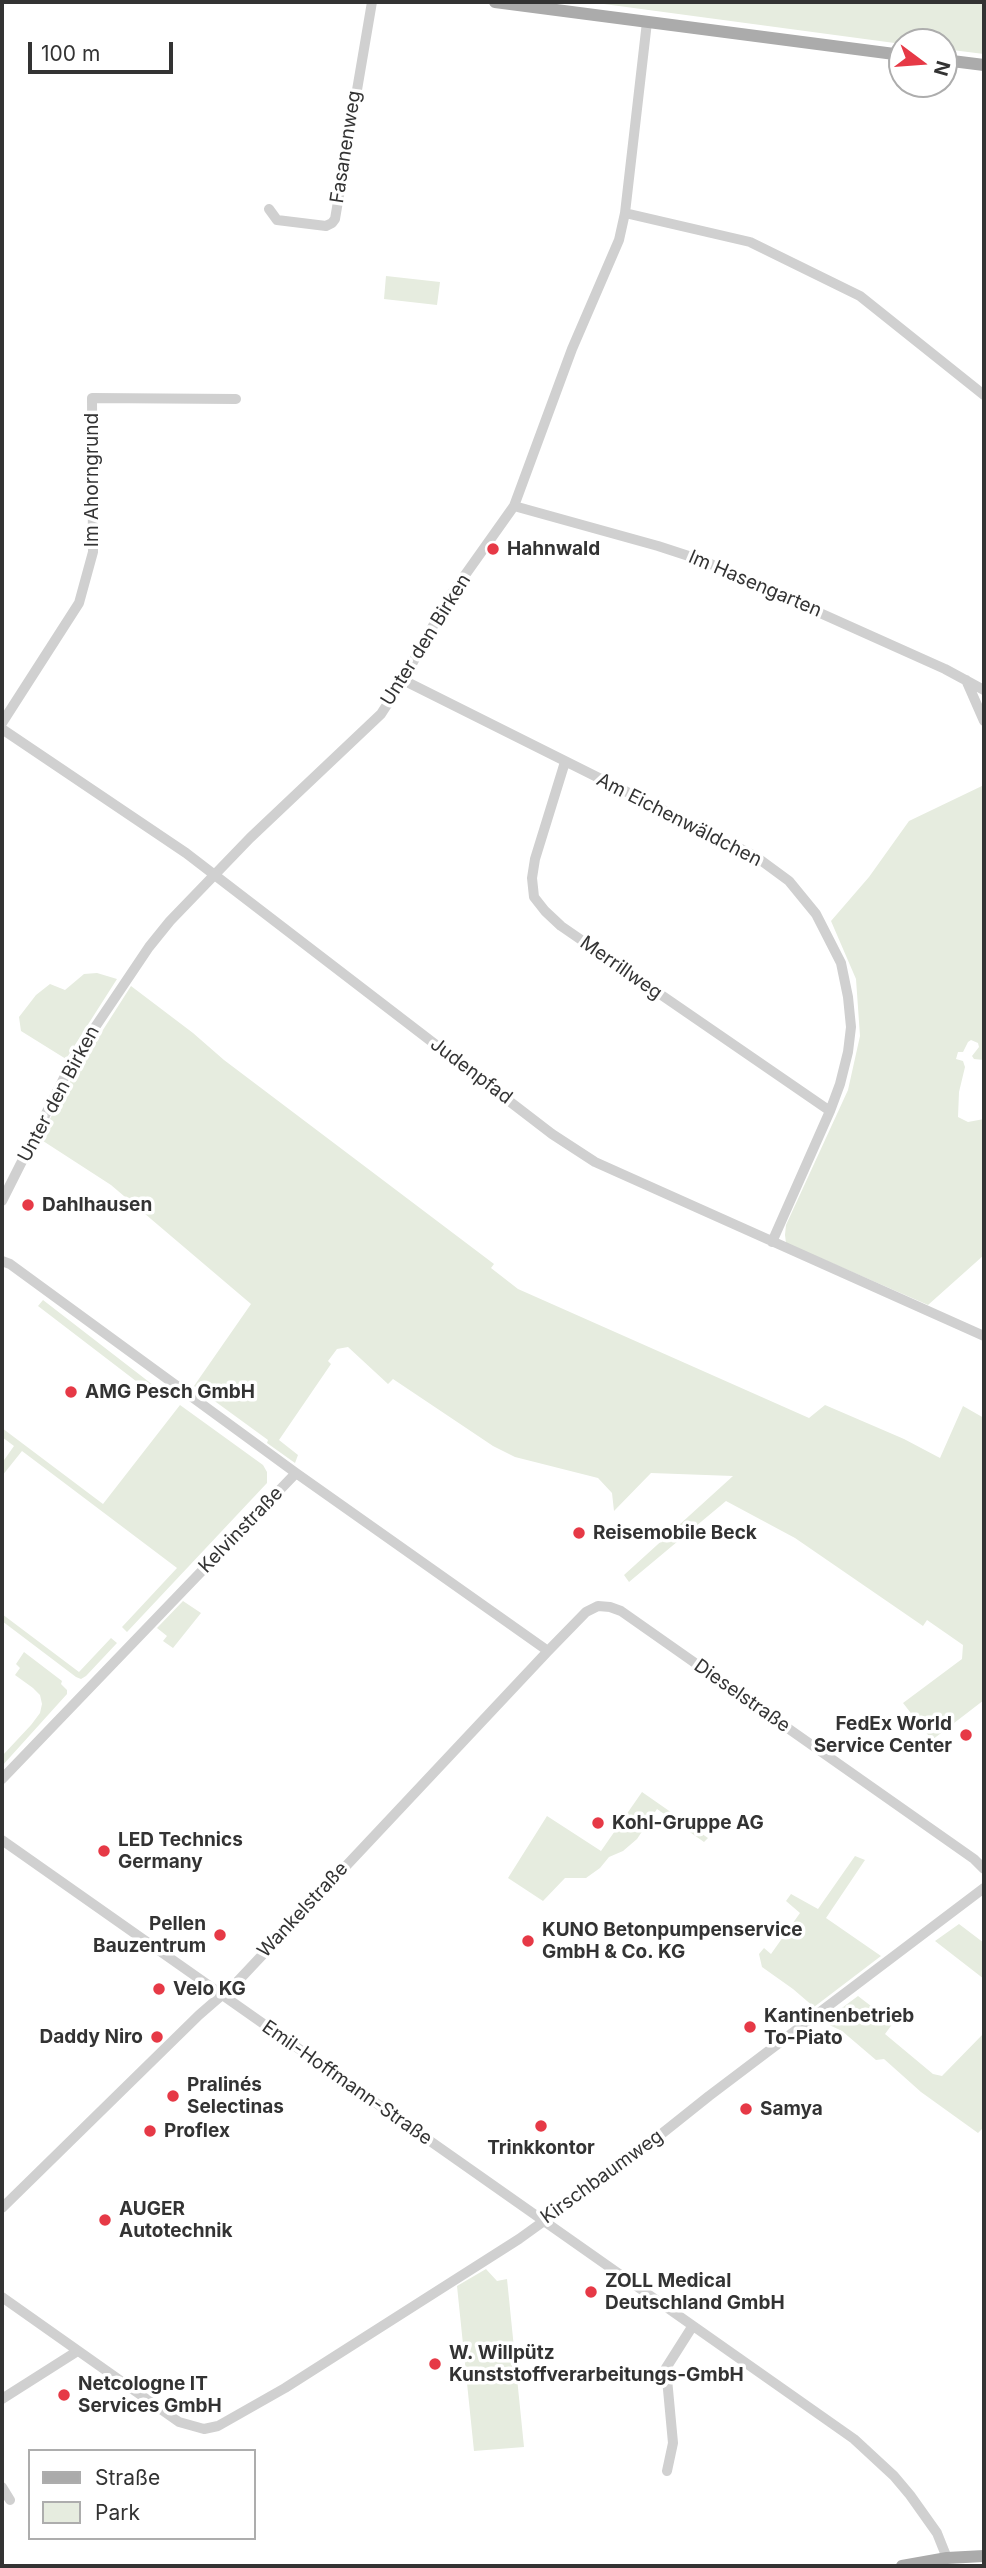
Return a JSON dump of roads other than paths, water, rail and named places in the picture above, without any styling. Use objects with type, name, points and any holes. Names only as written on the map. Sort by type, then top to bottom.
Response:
[{"type":"main road","points":[[495,2],[888,53]]},
{"type":"main road","points":[[958,62],[984,65]]},
{"type":"main road","points":[[902,2566],[947,2558],[962,2561],[984,2556]]},
{"type":"street","name":"Fasanenweg","points":[[269,209],[277,220],[326,226],[335,219],[372,2]]},
{"type":"street","name":"Unter den Birken","points":[[2,1200],[73,1060],[156,938],[281,807],[381,714],[448,599],[514,506],[572,349],[609,266],[625,213],[647,22]]},
{"type":"street","points":[[625,213],[750,242],[860,296],[984,395]]},
{"type":"street","name":"Im Ahorngrund","points":[[2,723],[79,603],[93,552],[92,397],[236,400]]},
{"type":"street","name":"Im Hasengarten","points":[[514,506],[683,553],[836,619],[984,690]]},
{"type":"street","name":"Am Eichenwäldchen","points":[[403,680],[755,856],[789,881],[817,914],[835,947],[848,997],[851,1027],[848,1052],[830,1111],[772,1242]]},
{"type":"street","points":[[966,680],[984,721]]},
{"type":"street","name":"Judenpfad","points":[[2,729],[186,853],[552,1134],[595,1163],[984,1336]]},
{"type":"street","name":"Merrillweg","points":[[565,762],[535,859],[532,878],[534,897],[561,926],[830,1111]]},
{"type":"street","points":[[2,1261],[10,1264],[296,1473]]},
{"type":"street","name":"Kelvinstraße","points":[[2,1779],[296,1473],[548,1651]]},
{"type":"street","name":"Wankelstraße","points":[[2,2208],[199,2015],[222,1996],[548,1651],[586,1612],[598,1606]]},
{"type":"street","name":"Dieselstraße","points":[[598,1606],[621,1611],[984,1868]]},
{"type":"street","name":"Emil-Hoffmann-Straße","points":[[2,1840],[692,2327],[827,2419],[875,2457],[906,2490],[935,2528],[947,2558]]},
{"type":"street","name":"Kirschbaumweg","points":[[76,2352],[179,2422],[204,2429],[218,2426],[285,2388],[519,2239],[630,2159],[984,1888]]},
{"type":"street","points":[[2,2297],[76,2352],[2,2399]]},
{"type":"street","points":[[667,2471],[673,2443],[666,2368],[692,2327]]},
{"type":"street","points":[[2,2487],[10,2500]]},
{"type":"place","name":"Hahnwald","points":[[493,549]]},
{"type":"place","name":"Dahlhausen","points":[[28,1205]]},
{"type":"place","name":"AMG Pesch GmbH","points":[[71,1392]]},
{"type":"place","name":"Reisemobile Beck","points":[[579,1533]]},
{"type":"place","name":"FedEx World Service Center","points":[[966,1735]]},
{"type":"place","name":"Kohl-Gruppe AG","points":[[598,1823]]},
{"type":"place","name":"LED Technics Germany","points":[[104,1851]]},
{"type":"place","name":"Pellen Bauzentrum","points":[[220,1935]]},
{"type":"place","name":"KUNO Betonpumpenservice GmbH & Co. KG","points":[[528,1941]]},
{"type":"place","name":"Velo KG","points":[[159,1989]]},
{"type":"place","name":"Kantinenbetrieb To-Piato","points":[[750,2027]]},
{"type":"place","name":"Daddy Niro","points":[[157,2037]]},
{"type":"place","name":"Pralinés Selectinas","points":[[173,2096]]},
{"type":"place","name":"Samya","points":[[746,2109]]},
{"type":"place","name":"Trinkkontor","points":[[541,2126]]},
{"type":"place","name":"Proflex","points":[[150,2131]]},
{"type":"place","name":"AUGER Autotechnik","points":[[105,2220]]},
{"type":"place","name":"ZOLL Medical Deutschland GmbH","points":[[591,2292]]},
{"type":"place","name":"W. Willpütz Kunststoffverarbeitungs-GmbH","points":[[435,2364]]},
{"type":"place","name":"Netcologne IT Services GmbH","points":[[64,2395]]}]
